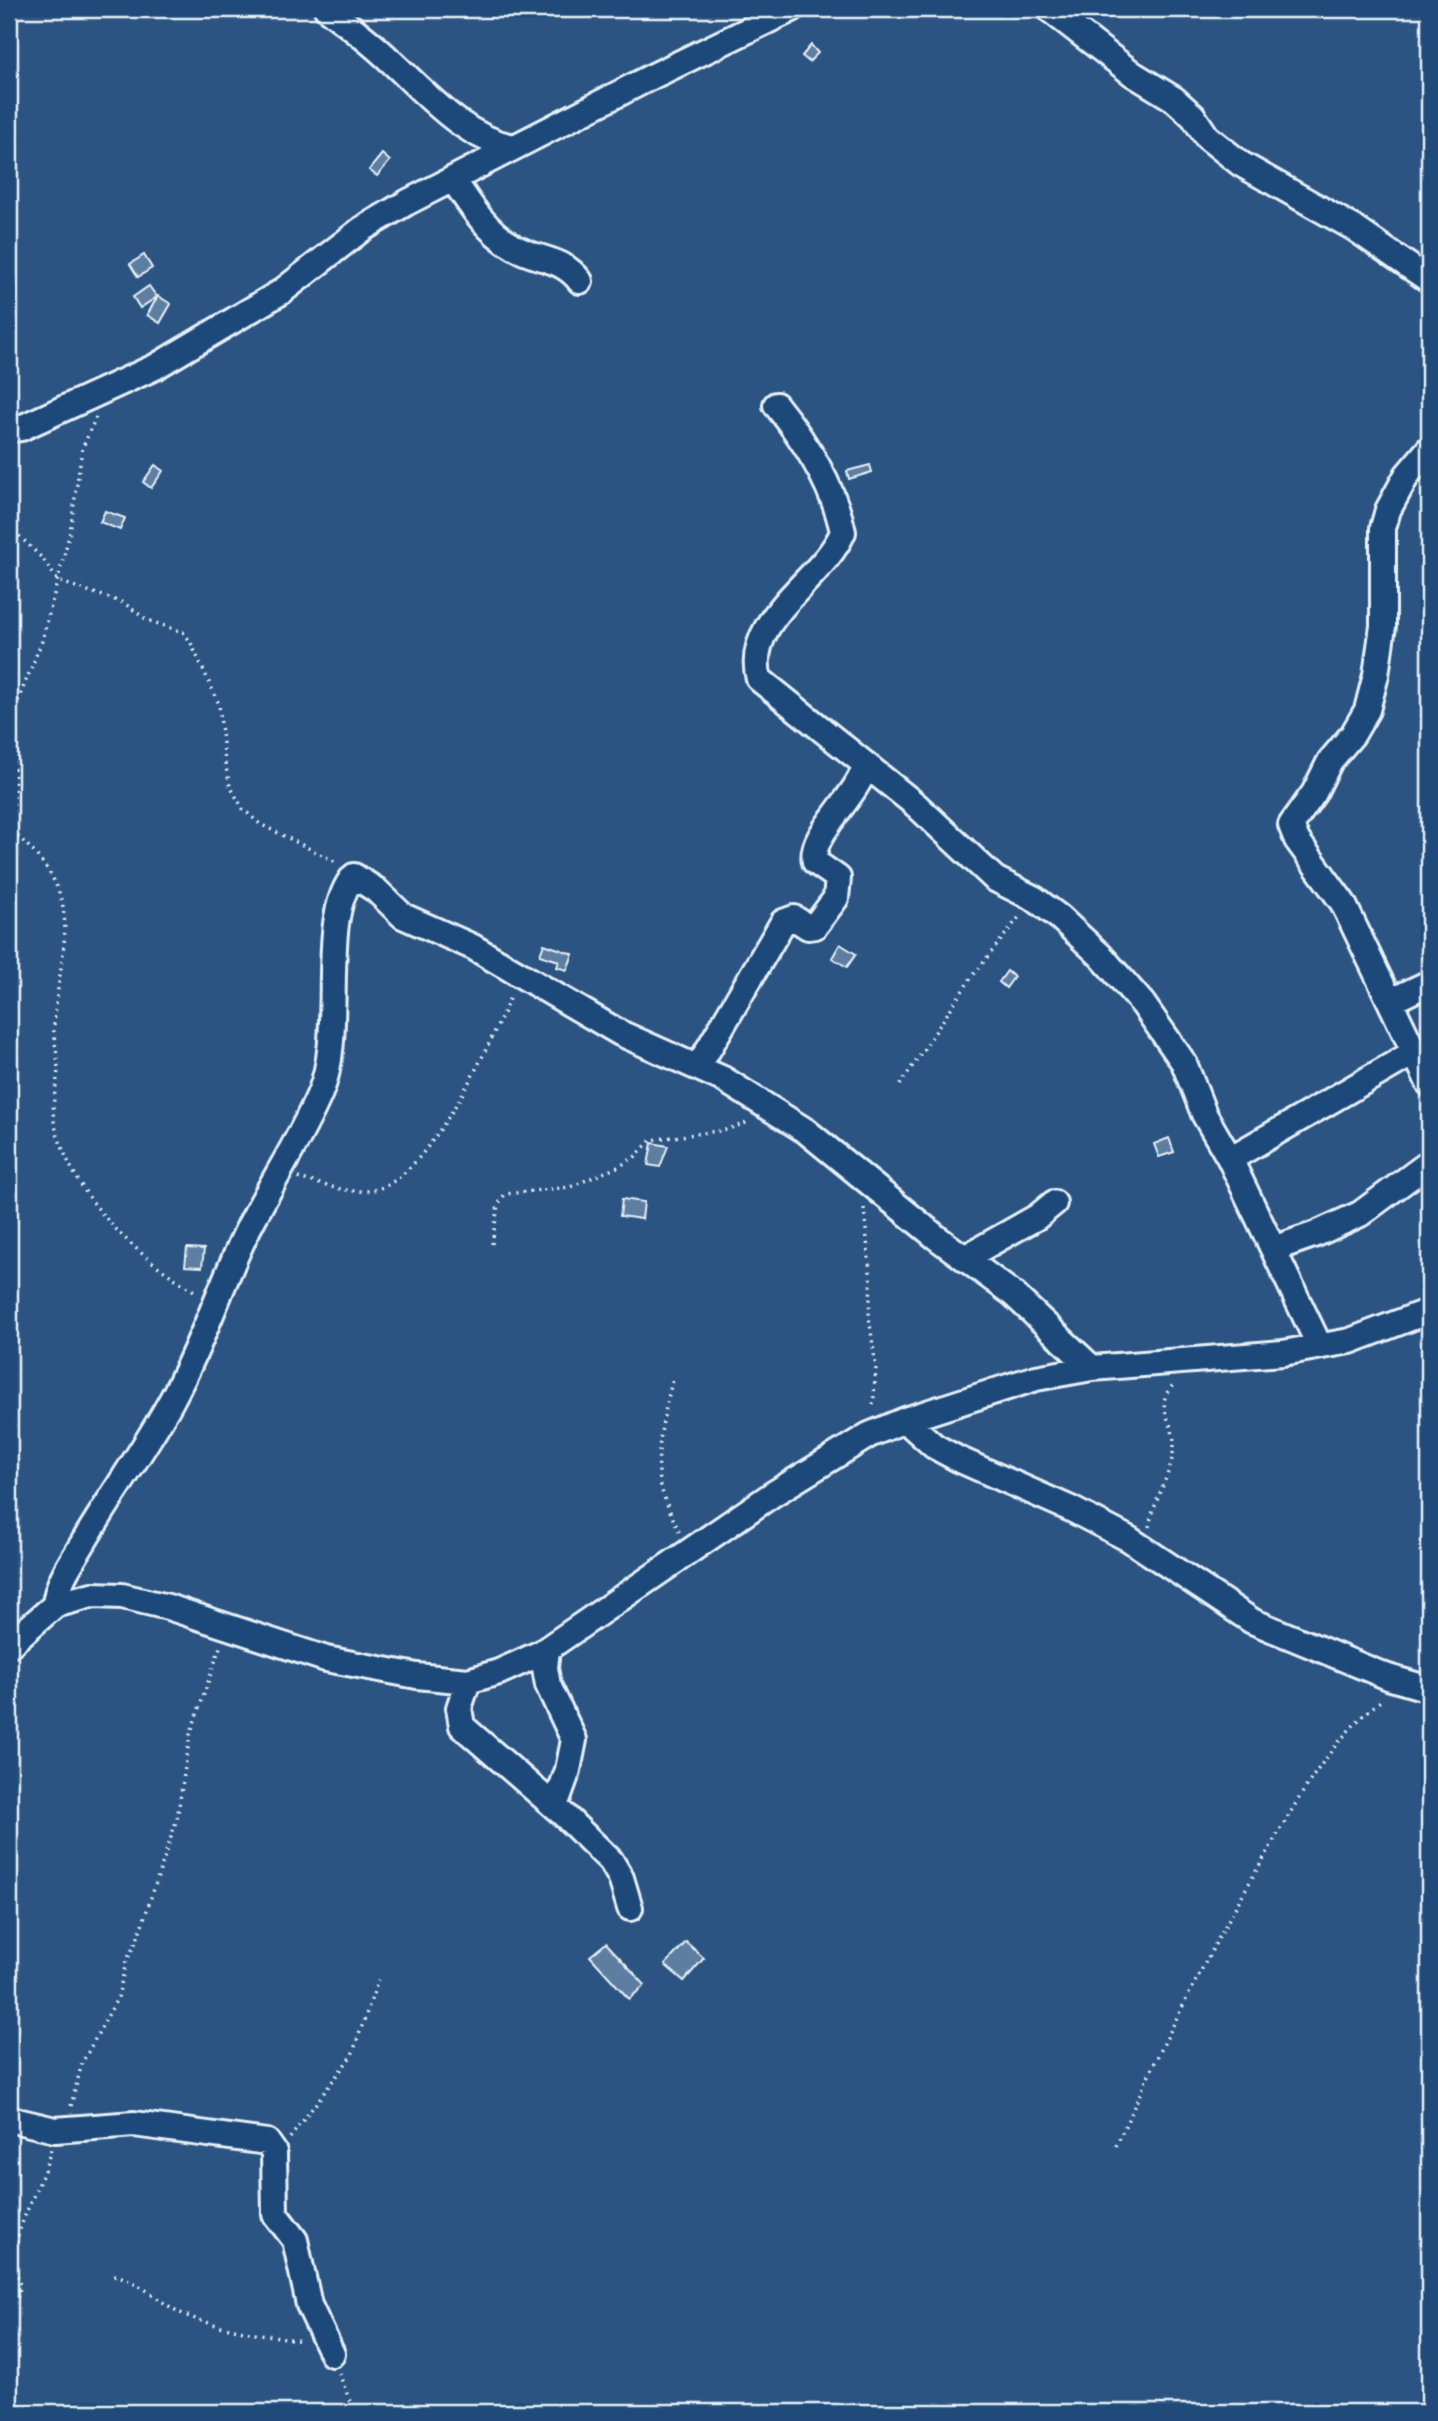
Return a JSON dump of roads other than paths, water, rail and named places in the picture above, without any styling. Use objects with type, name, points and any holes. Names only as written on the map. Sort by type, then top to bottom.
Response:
[{"type":"street","points":[[327,9],[374,45],[449,114],[490,142],[513,147]]},
{"type":"street","points":[[9,430],[20,428],[155,367],[264,303],[362,229],[513,147],[792,9]]},
{"type":"street","points":[[1048,9],[1133,74],[1174,99],[1193,116],[1207,137],[1241,164],[1354,228],[1429,280]]},
{"type":"street","points":[[453,179],[485,224],[500,238],[516,249],[565,265],[580,281]]},
{"type":"street","points":[[776,405],[795,430],[827,489],[843,532],[831,552],[768,624],[757,675],[777,696],[916,805],[995,879],[1035,899],[1101,956],[1163,1029],[1184,1063],[1204,1114],[1230,1159],[1320,1345]]},
{"type":"street","points":[[1429,449],[1408,475],[1388,510],[1383,528],[1383,626],[1376,675],[1367,710],[1353,734],[1329,761],[1309,802],[1291,825],[1297,840],[1343,903],[1429,1083]]},
{"type":"street","points":[[698,1067],[783,922],[794,918],[808,927],[815,926],[836,898],[838,878],[815,862],[814,845],[856,790],[866,765]]},
{"type":"street","points":[[55,1605],[60,1583],[170,1402],[200,1345],[237,1251],[326,1076],[334,1039],[332,965],[338,913],[354,876],[376,890],[403,916],[474,947],[519,977],[620,1033],[698,1067],[777,1113],[861,1174],[936,1237],[966,1257],[1047,1323],[1092,1368]]},
{"type":"street","points":[[1391,1002],[1429,983]]},
{"type":"street","points":[[1230,1159],[1415,1052]]},
{"type":"street","points":[[1273,1249],[1360,1214],[1429,1163]]},
{"type":"street","points":[[966,1257],[1037,1217],[1054,1203]]},
{"type":"street","points":[[14,1632],[55,1605],[92,1595],[122,1596],[225,1624],[326,1659],[381,1670],[468,1681],[499,1672],[547,1649],[773,1494],[869,1435],[905,1420],[1024,1382],[1092,1368],[1283,1353],[1350,1341],[1429,1311]]},
{"type":"street","points":[[905,1420],[918,1434],[958,1459],[1071,1509],[1146,1550],[1252,1621],[1404,1683],[1429,1689]]},
{"type":"street","points":[[547,1649],[545,1668],[548,1685],[574,1741],[571,1761],[555,1806]]},
{"type":"street","points":[[468,1681],[459,1707],[462,1726],[555,1806],[611,1861],[621,1878],[630,1908]]},
{"type":"street","points":[[9,2119],[61,2130],[153,2125],[215,2137],[267,2142],[274,2152],[275,2214],[295,2240],[305,2293],[330,2350]]}]
